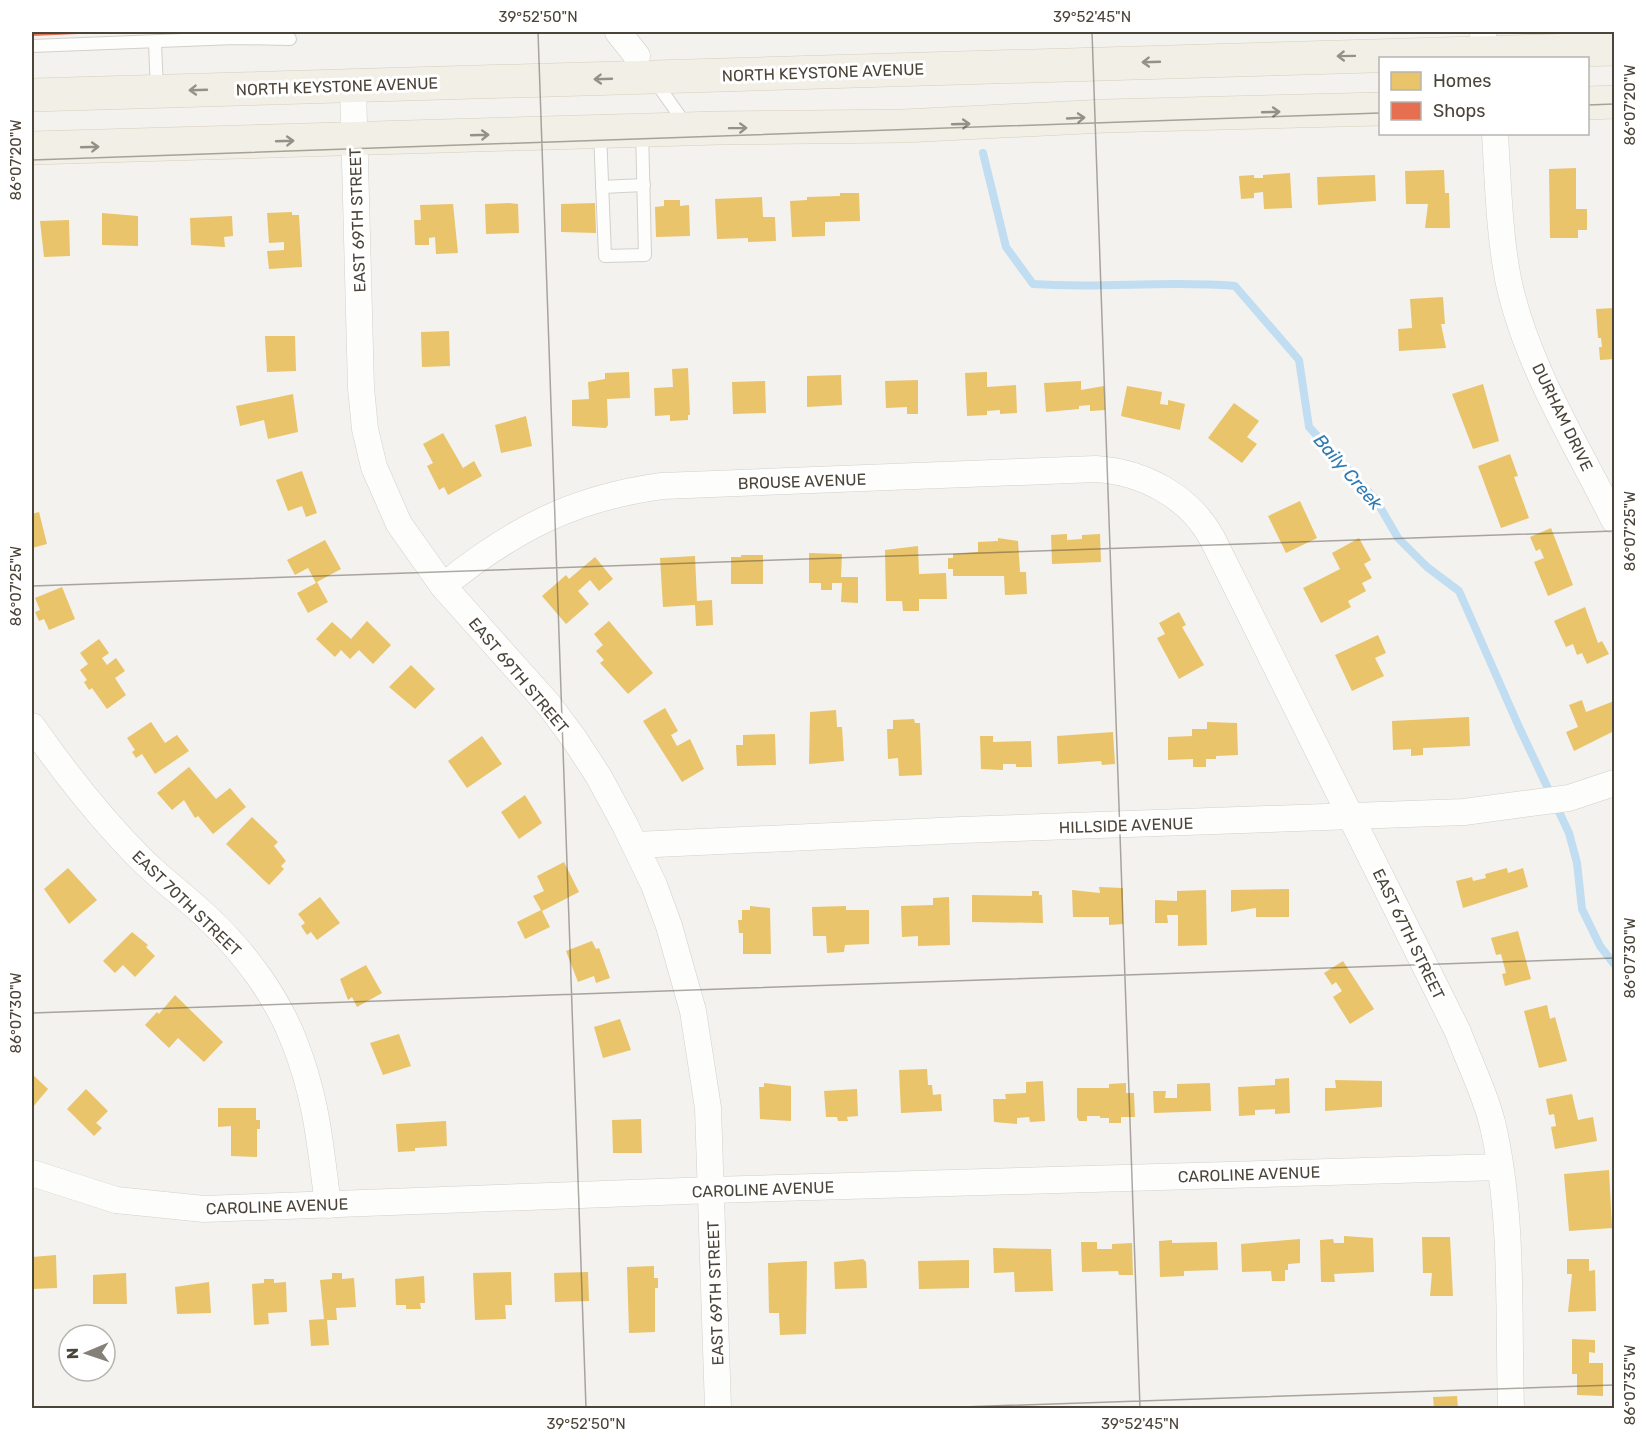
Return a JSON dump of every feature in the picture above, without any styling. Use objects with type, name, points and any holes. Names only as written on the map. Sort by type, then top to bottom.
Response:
[{"type":"main road","name":"NORTH KEYSTONE AVENUE","points":[[32,95],[353,86],[645,67],[871,71],[1484,48],[1614,49]]},
{"type":"main road","points":[[1589,103],[1614,102]]},
{"type":"main road","points":[[32,148],[600,131],[904,126],[1379,109]]},
{"type":"street","points":[[618,32],[645,67]]},
{"type":"street","name":"EAST 69TH STREET","points":[[353,86],[361,388],[365,429],[389,506],[410,541],[443,586],[562,722],[599,777],[634,845],[669,926],[693,1011],[708,1108],[718,1408]]},
{"type":"street","name":"DURHAM DRIVE","points":[[1495,135],[1501,232],[1509,281],[1516,306],[1544,383],[1614,520]]},
{"type":"street","name":"BROUSE AVENUE","points":[[443,586],[496,545],[555,513],[619,493],[662,486],[1096,469],[1132,475],[1152,482],[1179,499]]},
{"type":"street","name":"EAST 67TH STREET","points":[[1179,499],[1198,517],[1212,537],[1468,1054],[1491,1120],[1506,1212],[1511,1408]]},
{"type":"street","name":"EAST 70TH STREET","points":[[32,726],[47,750],[95,811],[141,859],[211,921],[241,953],[267,989],[293,1038],[312,1091],[322,1146],[328,1205]]},
{"type":"street","name":"HILLSIDE AVENUE","points":[[634,845],[973,829],[1352,818],[1464,812],[1569,798],[1614,783]]},
{"type":"street","name":"CAROLINE AVENUE","points":[[32,1173],[85,1192],[148,1206],[204,1209],[712,1190],[1500,1167]]},
{"type":"lane","points":[[32,46],[155,43],[235,38],[290,39]]},
{"type":"lane","points":[[155,43],[157,91]]},
{"type":"lane","points":[[645,67],[689,129]]},
{"type":"lane","points":[[600,131],[605,256],[645,255],[642,130]]},
{"type":"lane","points":[[602,187],[644,185]]},
{"type":"building: Homes","points":[[1576,168],[1576,209],[1587,209],[1587,230],[1578,230],[1578,238],[1550,238],[1549,169]]},
{"type":"building: Homes","points":[[1444,170],[1445,193],[1449,193],[1450,228],[1425,228],[1428,204],[1406,204],[1405,171]]},
{"type":"building: Homes","points":[[1290,173],[1292,208],[1264,209],[1263,192],[1254,193],[1254,198],[1241,199],[1239,176],[1254,175],[1254,178],[1263,178],[1263,175]]},
{"type":"building: Homes","points":[[1375,175],[1376,201],[1318,205],[1317,177]]},
{"type":"building: Homes","points":[[840,193],[859,193],[860,221],[825,222],[825,236],[792,237],[790,201],[807,200],[807,197],[840,196]]},
{"type":"building: Homes","points":[[762,197],[763,217],[775,217],[776,241],[748,242],[748,238],[717,239],[715,199]]},
{"type":"building: Homes","points":[[664,200],[680,200],[680,206],[689,205],[690,236],[656,237],[655,207],[664,206]]},
{"type":"building: Homes","points":[[595,203],[596,233],[561,232],[561,204]]},
{"type":"building: Homes","points":[[453,204],[458,253],[436,254],[435,237],[429,238],[429,245],[415,245],[414,220],[421,220],[420,205]]},
{"type":"building: Homes","points":[[485,204],[518,204],[519,233],[486,234]]},
{"type":"building: Homes","points":[[292,212],[292,215],[299,215],[302,267],[269,269],[267,251],[284,250],[284,242],[269,243],[267,213]]},
{"type":"building: Homes","points":[[102,213],[138,216],[138,246],[102,245]]},
{"type":"building: Homes","points":[[232,216],[233,236],[224,237],[225,247],[191,245],[190,218]]},
{"type":"building: Homes","points":[[69,220],[70,256],[44,257],[40,221]]},
{"type":"building: Homes","points":[[1443,297],[1445,324],[1441,324],[1446,348],[1399,351],[1398,329],[1412,328],[1410,299]]},
{"type":"building: Homes","points":[[1614,308],[1614,359],[1600,360],[1599,347],[1602,347],[1601,338],[1598,338],[1596,309]]},
{"type":"building: Homes","points":[[449,331],[450,366],[422,367],[421,332]]},
{"type":"building: Homes","points":[[265,336],[295,336],[296,371],[267,372]]},
{"type":"building: Homes","points":[[688,368],[690,415],[688,415],[688,420],[670,421],[670,415],[655,416],[654,388],[673,387],[672,369]]},
{"type":"building: Homes","points":[[629,372],[630,398],[607,399],[608,425],[606,428],[572,426],[572,400],[589,399],[588,382],[605,379],[605,373]]},
{"type":"building: Homes","points":[[987,372],[987,387],[1016,385],[1017,413],[1000,414],[1000,410],[987,411],[987,415],[967,416],[965,373]]},
{"type":"building: Homes","points":[[841,375],[842,405],[807,407],[807,376]]},
{"type":"building: Homes","points":[[918,380],[918,414],[907,414],[907,407],[886,408],[885,381]]},
{"type":"building: Homes","points":[[765,381],[766,413],[733,414],[732,382]]},
{"type":"building: Homes","points":[[1081,381],[1081,390],[1104,386],[1105,410],[1090,411],[1090,405],[1079,406],[1079,409],[1046,412],[1044,383]]},
{"type":"building: Homes","points":[[1483,384],[1499,441],[1473,449],[1452,394]]},
{"type":"building: Homes","points":[[1127,386],[1162,392],[1160,404],[1168,405],[1168,400],[1185,404],[1180,430],[1121,416]]},
{"type":"building: Homes","points":[[293,394],[298,432],[268,439],[264,420],[240,426],[236,406]]},
{"type":"building: Homes","points":[[1234,403],[1259,421],[1247,437],[1257,444],[1242,463],[1208,438]]},
{"type":"building: Homes","points":[[526,416],[532,446],[501,453],[495,425]]},
{"type":"building: Homes","points":[[443,433],[463,468],[474,461],[482,476],[448,495],[444,487],[439,490],[427,466],[433,463],[423,444]]},
{"type":"building: Homes","points":[[1510,454],[1518,476],[1514,477],[1529,518],[1501,528],[1478,466]]},
{"type":"building: Homes","points":[[302,471],[317,513],[306,517],[302,506],[288,511],[276,480]]},
{"type":"building: Homes","points":[[1300,501],[1317,538],[1286,553],[1268,516]]},
{"type":"building: Homes","points":[[39,512],[47,544],[32,548],[32,514]]},
{"type":"building: Homes","points":[[1551,528],[1573,585],[1548,596],[1534,562],[1544,558],[1540,549],[1536,551],[1530,537]]},
{"type":"building: Homes","points":[[1067,534],[1067,540],[1082,539],[1082,535],[1100,534],[1101,562],[1052,564],[1051,535]]},
{"type":"building: Homes","points":[[998,538],[1018,541],[1020,572],[1026,572],[1027,594],[1005,595],[1004,576],[953,576],[953,569],[948,569],[948,558],[953,558],[953,554],[978,552],[978,542],[998,541]]},
{"type":"building: Homes","points":[[1359,538],[1371,560],[1364,564],[1372,578],[1362,583],[1366,591],[1348,601],[1351,607],[1321,623],[1303,588],[1340,569],[1332,553]]},
{"type":"building: Homes","points":[[325,540],[341,569],[317,582],[328,602],[308,613],[297,593],[316,583],[308,568],[295,575],[287,560]]},
{"type":"building: Homes","points":[[918,546],[919,574],[946,573],[947,599],[919,599],[919,611],[903,611],[902,601],[886,601],[885,550]]},
{"type":"building: Homes","points":[[809,553],[842,554],[841,577],[858,577],[858,603],[841,602],[842,583],[832,583],[832,590],[821,590],[821,583],[809,583]]},
{"type":"building: Homes","points":[[741,555],[763,555],[763,584],[731,584],[731,557],[741,557]]},
{"type":"building: Homes","points":[[695,556],[697,601],[712,600],[713,625],[696,626],[695,605],[663,607],[660,558]]},
{"type":"building: Homes","points":[[595,557],[613,579],[599,591],[590,580],[578,591],[589,604],[566,624],[542,596],[566,575],[569,579]]},
{"type":"building: Homes","points":[[62,587],[75,619],[49,630],[44,619],[39,621],[35,612],[40,610],[35,598]]},
{"type":"building: Homes","points":[[1585,607],[1598,643],[1602,641],[1609,654],[1587,664],[1582,653],[1577,655],[1573,644],[1566,647],[1554,621]]},
{"type":"building: Homes","points":[[1179,612],[1186,625],[1182,627],[1204,665],[1179,679],[1157,638],[1165,634],[1159,623]]},
{"type":"building: Homes","points":[[367,621],[391,645],[373,664],[359,650],[350,659],[341,650],[335,657],[316,639],[332,622],[351,639]]},
{"type":"building: Homes","points":[[609,621],[653,673],[628,694],[600,663],[604,660],[596,651],[603,645],[594,634]]},
{"type":"building: Homes","points":[[1378,635],[1386,653],[1375,658],[1384,676],[1352,691],[1335,655]]},
{"type":"building: Homes","points":[[99,639],[109,653],[102,658],[107,665],[116,658],[125,671],[115,678],[126,695],[107,709],[92,688],[89,690],[84,682],[87,680],[80,670],[88,664],[80,653]]},
{"type":"building: Homes","points":[[411,665],[435,689],[415,709],[389,687]]},
{"type":"building: Homes","points":[[1582,700],[1586,712],[1614,701],[1614,731],[1574,751],[1566,732],[1578,727],[1569,705]]},
{"type":"building: Homes","points":[[665,708],[678,731],[671,735],[677,746],[690,739],[704,769],[682,782],[643,721]]},
{"type":"building: Homes","points":[[836,710],[837,727],[842,727],[844,761],[809,764],[810,712]]},
{"type":"building: Homes","points":[[1469,717],[1470,746],[1423,748],[1423,755],[1411,756],[1411,749],[1393,750],[1392,721]]},
{"type":"building: Homes","points":[[914,719],[915,723],[920,723],[922,775],[899,776],[898,758],[888,759],[887,729],[893,729],[893,720]]},
{"type":"building: Homes","points":[[151,722],[165,743],[177,735],[189,751],[155,774],[142,754],[136,758],[132,752],[135,750],[127,738]]},
{"type":"building: Homes","points":[[1207,722],[1237,723],[1238,755],[1206,759],[1206,767],[1193,767],[1193,759],[1168,760],[1168,737],[1192,736],[1192,729],[1207,729]]},
{"type":"building: Homes","points":[[1113,732],[1115,764],[1102,765],[1101,761],[1058,764],[1057,736]]},
{"type":"building: Homes","points":[[775,734],[776,765],[737,766],[736,745],[743,745],[743,735]]},
{"type":"building: Homes","points":[[482,736],[502,764],[467,788],[448,761]]},
{"type":"building: Homes","points":[[980,736],[993,736],[993,742],[1031,741],[1032,767],[1003,764],[1003,770],[981,769]]},
{"type":"building: Homes","points":[[189,767],[216,799],[230,788],[246,807],[213,834],[198,816],[195,818],[184,800],[172,810],[157,793]]},
{"type":"building: Homes","points":[[525,795],[542,823],[519,839],[501,812]]},
{"type":"building: Homes","points":[[252,817],[278,842],[274,846],[286,861],[281,866],[284,869],[269,885],[226,844]]},
{"type":"building: Homes","points":[[564,862],[579,892],[542,911],[550,927],[525,939],[517,922],[541,910],[533,896],[544,891],[537,876]]},
{"type":"building: Homes","points":[[68,868],[97,900],[69,924],[44,889]]},
{"type":"building: Homes","points":[[1507,868],[1508,873],[1523,868],[1528,887],[1463,908],[1456,881],[1472,877],[1473,881],[1486,878],[1485,874]]},
{"type":"building: Homes","points":[[1099,887],[1123,888],[1123,924],[1109,925],[1109,917],[1073,917],[1072,890],[1100,893]]},
{"type":"building: Homes","points":[[1289,889],[1289,917],[1256,917],[1256,908],[1231,912],[1231,890]]},
{"type":"building: Homes","points":[[1206,890],[1207,945],[1178,946],[1178,915],[1167,915],[1168,923],[1155,923],[1155,900],[1177,901],[1177,891]]},
{"type":"building: Homes","points":[[1032,891],[1039,891],[1039,895],[1042,895],[1043,923],[972,922],[972,895],[1032,896]]},
{"type":"building: Homes","points":[[320,897],[340,923],[317,940],[311,932],[307,935],[301,926],[305,923],[298,914]]},
{"type":"building: Homes","points":[[949,897],[950,945],[918,946],[918,936],[902,937],[901,906],[933,905],[933,898]]},
{"type":"building: Homes","points":[[750,906],[770,908],[771,954],[743,954],[743,933],[739,933],[738,920],[742,920],[742,910],[750,910]]},
{"type":"building: Homes","points":[[846,906],[846,910],[869,910],[869,944],[845,945],[844,952],[827,953],[826,936],[813,936],[812,907]]},
{"type":"building: Homes","points":[[1518,931],[1531,979],[1505,986],[1502,974],[1506,973],[1501,954],[1496,955],[1491,938]]},
{"type":"building: Homes","points":[[132,932],[148,945],[146,947],[155,956],[135,977],[123,965],[115,973],[103,961]]},
{"type":"building: Homes","points":[[592,941],[596,949],[599,948],[610,978],[596,983],[594,976],[578,982],[566,951]]},
{"type":"building: Homes","points":[[1343,961],[1374,1009],[1350,1024],[1333,997],[1342,991],[1336,982],[1332,985],[1324,973]]},
{"type":"building: Homes","points":[[366,965],[382,993],[357,1007],[352,997],[348,1000],[340,979]]},
{"type":"building: Homes","points":[[175,995],[223,1042],[204,1062],[178,1038],[169,1048],[145,1025],[157,1012],[159,1014]]},
{"type":"building: Homes","points":[[1547,1005],[1550,1019],[1555,1017],[1567,1061],[1539,1068],[1524,1011]]},
{"type":"building: Homes","points":[[620,1019],[631,1050],[603,1058],[594,1027]]},
{"type":"building: Homes","points":[[399,1034],[411,1066],[383,1075],[370,1043]]},
{"type":"building: Homes","points":[[927,1069],[928,1085],[932,1085],[933,1095],[941,1094],[942,1111],[901,1113],[899,1070]]},
{"type":"building: Homes","points":[[32,1074],[48,1089],[32,1108]]},
{"type":"building: Homes","points":[[1289,1078],[1290,1113],[1275,1114],[1275,1109],[1255,1110],[1255,1115],[1239,1116],[1238,1087],[1275,1085],[1275,1079]]},
{"type":"building: Homes","points":[[1335,1080],[1382,1081],[1382,1107],[1325,1111],[1325,1088],[1336,1088]]},
{"type":"building: Homes","points":[[1043,1081],[1045,1121],[1030,1122],[1029,1117],[1017,1118],[1017,1124],[994,1122],[993,1099],[1006,1099],[1005,1094],[1026,1093],[1026,1082]]},
{"type":"building: Homes","points":[[764,1083],[791,1086],[791,1121],[760,1119],[759,1087],[764,1087]]},
{"type":"building: Homes","points":[[1126,1083],[1126,1093],[1134,1093],[1135,1117],[1121,1117],[1121,1123],[1109,1123],[1109,1118],[1100,1118],[1100,1116],[1087,1116],[1087,1121],[1079,1121],[1077,1088],[1109,1088],[1109,1084]]},
{"type":"building: Homes","points":[[1210,1083],[1211,1111],[1154,1113],[1153,1091],[1166,1091],[1165,1098],[1177,1098],[1177,1084]]},
{"type":"building: Homes","points":[[86,1089],[108,1111],[96,1123],[102,1128],[94,1136],[67,1109]]},
{"type":"building: Homes","points":[[857,1089],[858,1116],[847,1117],[848,1121],[838,1121],[837,1117],[826,1117],[824,1091]]},
{"type":"building: Homes","points":[[1572,1094],[1578,1120],[1593,1117],[1597,1141],[1555,1149],[1551,1127],[1556,1126],[1554,1114],[1549,1115],[1546,1099]]},
{"type":"building: Homes","points":[[218,1108],[256,1108],[256,1120],[260,1120],[260,1129],[257,1129],[257,1157],[231,1156],[231,1126],[218,1127]]},
{"type":"building: Homes","points":[[641,1119],[642,1153],[613,1153],[612,1120]]},
{"type":"building: Homes","points":[[446,1121],[447,1146],[415,1148],[415,1151],[398,1152],[396,1124]]},
{"type":"building: Homes","points":[[1609,1170],[1612,1228],[1569,1231],[1564,1174]]},
{"type":"building: Homes","points":[[1344,1236],[1373,1238],[1374,1272],[1334,1274],[1335,1282],[1321,1282],[1320,1240],[1333,1239],[1334,1243],[1344,1243]]},
{"type":"building: Homes","points":[[1422,1237],[1450,1237],[1453,1296],[1430,1296],[1432,1273],[1423,1273]]},
{"type":"building: Homes","points":[[1300,1239],[1300,1263],[1288,1264],[1288,1270],[1285,1270],[1285,1281],[1272,1281],[1271,1271],[1242,1272],[1241,1244]]},
{"type":"building: Homes","points":[[1172,1240],[1172,1243],[1217,1242],[1218,1270],[1184,1271],[1184,1276],[1160,1277],[1159,1241]]},
{"type":"building: Homes","points":[[1081,1242],[1097,1242],[1097,1249],[1112,1249],[1112,1244],[1132,1243],[1133,1275],[1119,1275],[1118,1271],[1082,1272]]},
{"type":"building: Homes","points":[[993,1248],[1051,1249],[1053,1291],[1015,1292],[1014,1272],[994,1273]]},
{"type":"building: Homes","points":[[56,1255],[57,1288],[32,1289],[32,1257]]},
{"type":"building: Homes","points":[[863,1259],[866,1262],[867,1288],[835,1289],[834,1262]]},
{"type":"building: Homes","points":[[1567,1259],[1589,1259],[1589,1271],[1595,1270],[1596,1311],[1568,1312],[1572,1274],[1567,1274]]},
{"type":"building: Homes","points":[[969,1260],[969,1288],[919,1289],[918,1261]]},
{"type":"building: Homes","points":[[807,1261],[806,1334],[780,1335],[779,1313],[769,1313],[768,1263]]},
{"type":"building: Homes","points":[[654,1266],[654,1278],[658,1278],[658,1288],[655,1288],[655,1332],[629,1333],[627,1267]]},
{"type":"building: Homes","points":[[511,1272],[512,1305],[505,1305],[506,1319],[475,1320],[473,1273]]},
{"type":"building: Homes","points":[[588,1272],[589,1301],[555,1302],[554,1273]]},
{"type":"building: Homes","points":[[126,1273],[127,1304],[93,1304],[93,1275]]},
{"type":"building: Homes","points":[[332,1273],[342,1273],[342,1279],[354,1278],[356,1307],[336,1308],[337,1320],[327,1320],[329,1345],[311,1346],[309,1320],[324,1319],[320,1280],[332,1279]]},
{"type":"building: Homes","points":[[424,1276],[425,1303],[420,1303],[421,1309],[406,1309],[406,1305],[396,1305],[395,1279]]},
{"type":"building: Homes","points":[[264,1279],[274,1279],[274,1283],[286,1282],[287,1312],[268,1313],[269,1324],[254,1325],[252,1284],[264,1283]]},
{"type":"building: Homes","points":[[209,1282],[211,1313],[177,1314],[175,1287]]},
{"type":"building: Homes","points":[[1572,1339],[1595,1340],[1595,1353],[1589,1352],[1589,1363],[1603,1363],[1603,1396],[1577,1395],[1577,1374],[1572,1374]]},
{"type":"building: Homes","points":[[1457,1396],[1458,1408],[1434,1408],[1433,1397]]},
{"type":"building: Shops","points":[[32,32],[101,32],[101,33],[32,36]]},
{"type":"waterway","name":"Baily Creek","points":[[983,153],[1006,247],[1033,284],[1235,286],[1299,360],[1309,427],[1376,500],[1398,538],[1427,567],[1459,591],[1569,833],[1577,863],[1582,909],[1600,946],[1614,964]]}]
